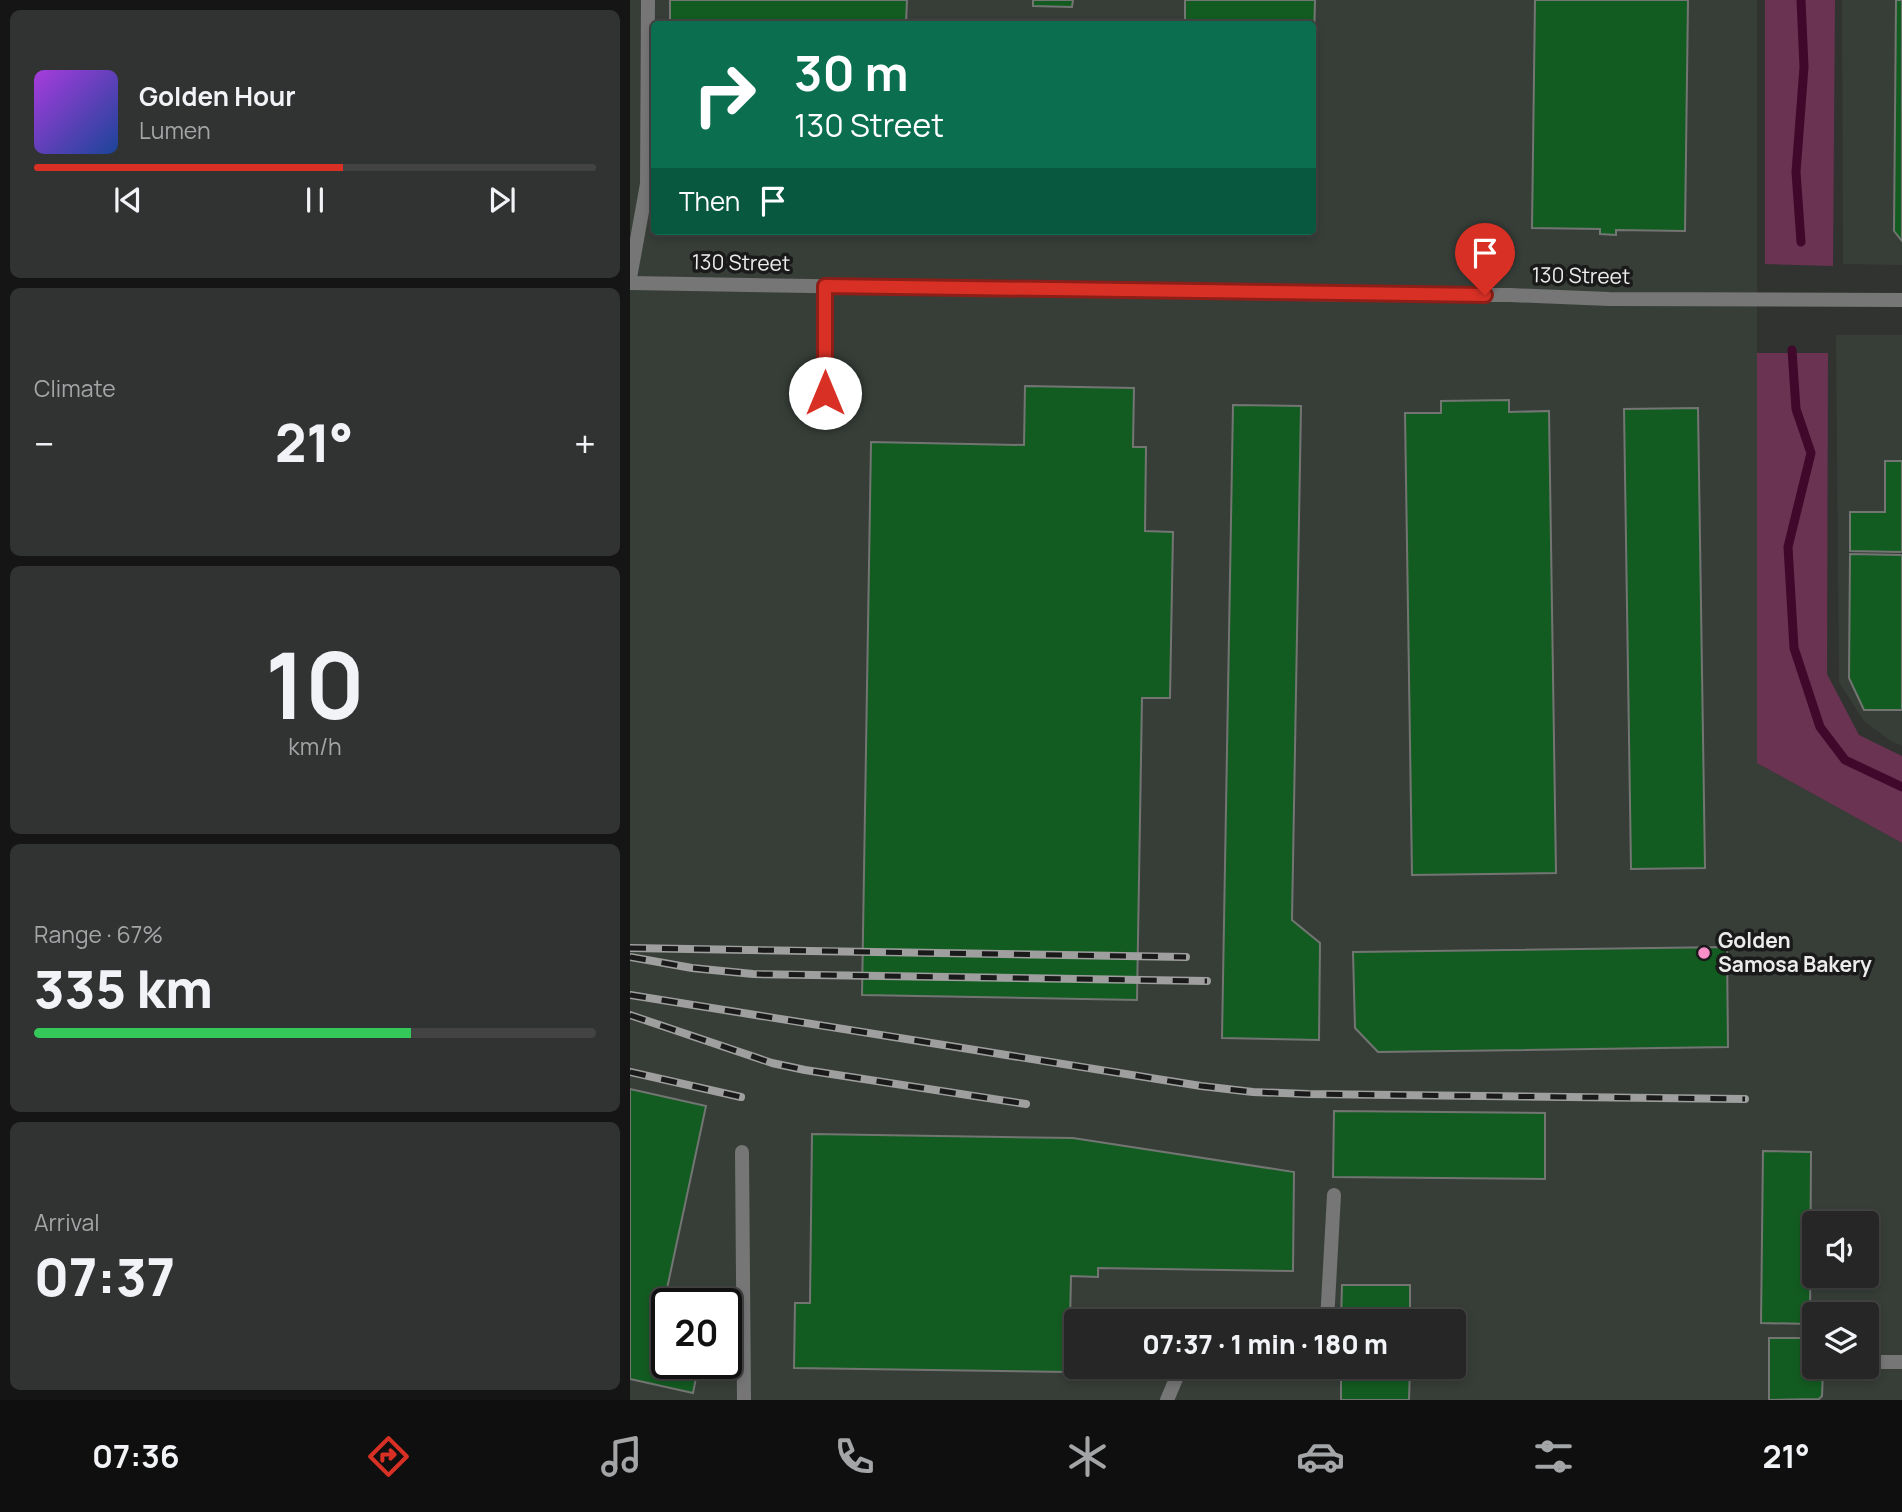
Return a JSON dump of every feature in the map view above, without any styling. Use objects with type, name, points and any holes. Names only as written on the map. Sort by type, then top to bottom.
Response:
[{"type":"street","points":[[630,280],[651,185],[648,0]]},
{"type":"street","name":"130 Street","points":[[630,280],[825,286],[1510,295],[1609,299],[1902,300]]},
{"type":"street","points":[[825,286],[825,393]]},
{"type":"street","points":[[743,1152],[744,1400]]},
{"type":"street","points":[[1328,1309],[1334,1195]]},
{"type":"street","points":[[1879,1362],[1902,1362]]},
{"type":"street","points":[[1167,1400],[1176,1379]]},
{"type":"shaded area","points":[[630,0],[1757,0],[1757,763],[1902,843],[1902,1400],[630,1400]]},
{"type":"shaded area","points":[[1765,0],[1835,0],[1833,266],[1765,264]]},
{"type":"shaded area","points":[[1842,0],[1902,0],[1902,265],[1843,264]]},
{"type":"shaded area","points":[[1836,335],[1902,335],[1902,746],[1864,721],[1839,682]]},
{"type":"shaded area","points":[[1757,353],[1828,353],[1827,674],[1859,735],[1902,756],[1902,843],[1757,763]]},
{"type":"building","points":[[670,0],[907,0],[906,21],[670,21]]},
{"type":"building","points":[[1033,0],[1073,0],[1072,7],[1033,6]]},
{"type":"building","points":[[1185,0],[1315,0],[1314,21],[1185,21]]},
{"type":"building","points":[[1535,0],[1688,0],[1685,231],[1616,230],[1616,235],[1600,234],[1600,229],[1532,228]]},
{"type":"building","points":[[1896,0],[1902,0],[1902,241],[1894,231]]},
{"type":"building","points":[[1025,386],[1134,388],[1133,447],[1146,447],[1145,531],[1173,532],[1170,698],[1142,698],[1137,1000],[862,995],[871,442],[1024,445]]},
{"type":"building","points":[[1509,400],[1509,412],[1549,411],[1556,873],[1412,875],[1405,413],[1441,413],[1441,401]]},
{"type":"building","points":[[1233,405],[1301,406],[1292,920],[1320,943],[1319,1040],[1222,1038]]},
{"type":"building","points":[[1698,408],[1705,868],[1631,869],[1624,409]]},
{"type":"building","points":[[1885,461],[1902,461],[1902,552],[1850,551],[1850,512],[1885,512]]},
{"type":"building","points":[[1850,554],[1902,555],[1902,710],[1864,710],[1849,678]]},
{"type":"building","points":[[1727,947],[1728,1047],[1378,1052],[1355,1028],[1353,952]]},
{"type":"building","points":[[630,1089],[706,1106],[667,1288],[651,1288],[651,1379],[696,1379],[693,1393],[630,1379]]},
{"type":"building","points":[[1334,1111],[1545,1113],[1545,1179],[1333,1177]]},
{"type":"building","points":[[812,1134],[1073,1138],[1294,1172],[1293,1271],[1098,1268],[1098,1277],[1071,1276],[1070,1309],[1064,1309],[1064,1372],[794,1368],[795,1303],[810,1303]]},
{"type":"building","points":[[1763,1151],[1811,1152],[1811,1211],[1802,1211],[1802,1288],[1810,1288],[1810,1302],[1802,1302],[1802,1324],[1761,1323]]},
{"type":"building","points":[[1342,1285],[1410,1285],[1410,1309],[1341,1309]]},
{"type":"building","points":[[1769,1338],[1802,1338],[1802,1379],[1823,1379],[1822,1396],[1819,1399],[1769,1400]]},
{"type":"building","points":[[1341,1379],[1410,1379],[1409,1400],[1341,1400]]},
{"type":"waterway","points":[[1801,0],[1804,67],[1796,172],[1801,242]]},
{"type":"waterway","points":[[1792,350],[1796,409],[1811,453],[1788,547],[1794,648],[1820,727],[1845,760],[1902,787]]},
{"type":"railway","points":[[630,948],[1186,957]]},
{"type":"railway","points":[[630,957],[692,968],[753,974],[1207,981]]},
{"type":"railway","points":[[630,995],[1253,1092],[1745,1099]]},
{"type":"railway","points":[[630,1015],[772,1063],[1026,1104]]},
{"type":"railway","points":[[630,1072],[741,1097]]},
{"type":"place","name":"Golden Samosa Bakery","points":[[1704,953]]},
{"type":"route","points":[[825,393],[825,286],[1485,295]]}]
